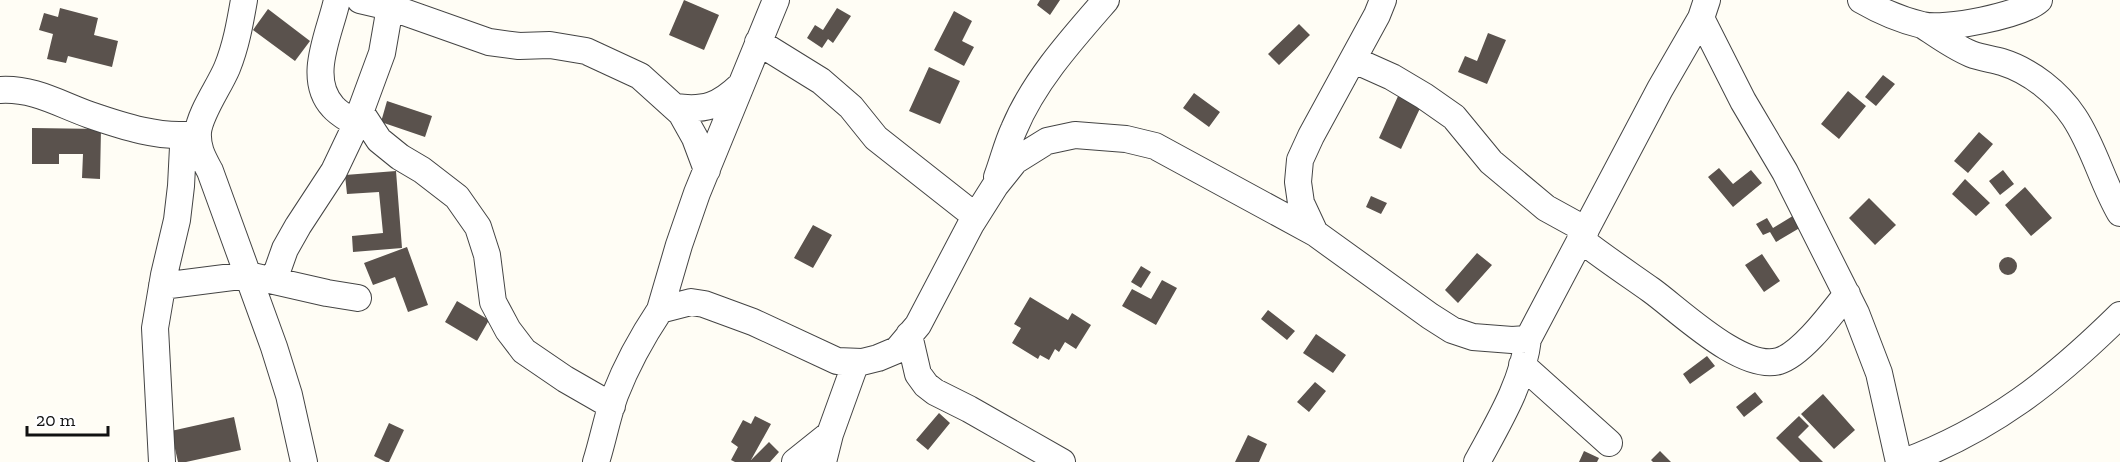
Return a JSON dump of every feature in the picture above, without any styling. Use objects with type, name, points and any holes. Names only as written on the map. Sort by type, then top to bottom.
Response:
[{"type":"street","points":[[162,462],[155,328],[177,220],[182,186],[183,147],[189,135],[201,122],[227,66],[235,43],[244,0]]},
{"type":"street","points":[[337,0],[322,60],[321,82],[325,95],[333,107],[358,118],[379,140],[400,157],[422,170],[457,197],[478,226],[487,255],[493,302],[508,330],[524,351],[572,384],[612,406]]},
{"type":"street","points":[[360,0],[390,7],[489,42],[519,46],[550,45],[586,51],[640,76],[681,112],[695,138],[707,170]]},
{"type":"street","points":[[596,462],[612,406],[628,363],[643,334],[660,310],[678,245],[776,0]]},
{"type":"street","points":[[992,190],[1015,127],[1040,83],[1075,35],[1106,0]]},
{"type":"street","points":[[1315,233],[1302,203],[1298,170],[1311,136],[1354,60],[1383,0]]},
{"type":"street","points":[[1861,0],[1879,10],[1923,26],[1953,45],[1973,54],[2004,63],[2029,74],[2048,88],[2073,116],[2084,133],[2120,213]]},
{"type":"street","points":[[1923,26],[1946,26],[1999,16],[2025,9],[2039,0]]},
{"type":"street","points":[[274,280],[285,249],[334,171],[358,118],[382,53],[390,7]]},
{"type":"street","points":[[1477,462],[1515,388],[1528,339],[1704,9]]},
{"type":"street","points":[[1704,9],[1743,101],[1785,172],[1847,294],[1879,373],[1899,462]]},
{"type":"street","points":[[758,42],[821,81],[851,107],[876,138],[975,216]]},
{"type":"street","points":[[1354,60],[1400,82],[1454,117],[1491,162],[1546,208],[1583,234],[1712,339],[1755,360],[1778,362],[1792,354],[1819,329],[1847,294]]},
{"type":"street","points":[[675,107],[704,108],[718,104],[741,85]]},
{"type":"street","points":[[0,90],[30,92],[49,97],[89,114],[130,126],[189,135]]},
{"type":"street","points":[[189,135],[210,171],[274,347],[289,395],[304,462]]},
{"type":"street","points":[[660,310],[691,302],[704,304],[753,322],[837,361],[856,362],[878,358],[897,350],[918,325],[975,216],[1015,161],[1047,141],[1075,135],[1126,139],[1155,146],[1315,233],[1452,330],[1473,337],[1528,339]]},
{"type":"street","points":[[162,286],[248,275],[358,298]]},
{"type":"street","points":[[1904,462],[1932,451],[1996,418],[2045,384],[2088,347],[2120,315]]},
{"type":"street","points":[[909,335],[918,374],[926,385],[1062,462]]},
{"type":"street","points":[[823,462],[830,434],[856,362]]},
{"type":"street","points":[[1522,365],[1609,443]]},
{"type":"street","points":[[795,462],[830,434]]},
{"type":"building","points":[[684,0],[719,15],[704,50],[669,35]]},
{"type":"building","points":[[1040,0],[1060,0],[1050,15],[1037,5]]},
{"type":"building","points":[[60,8],[98,18],[94,35],[118,41],[112,67],[68,56],[66,63],[47,59],[53,34],[39,30],[44,13],[58,17]]},
{"type":"building","points":[[837,8],[851,16],[833,43],[828,39],[822,48],[807,38],[815,25],[823,30]]},
{"type":"building","points":[[268,9],[310,41],[295,61],[253,30]]},
{"type":"building","points":[[954,11],[972,21],[962,41],[974,47],[964,66],[934,50]]},
{"type":"building","points":[[1299,24],[1310,35],[1279,65],[1268,54]]},
{"type":"building","points":[[1488,33],[1506,40],[1487,84],[1458,72],[1465,56],[1477,61]]},
{"type":"building","points":[[929,67],[960,81],[940,124],[909,111]]},
{"type":"building","points":[[1883,75],[1895,84],[1876,106],[1865,97]]},
{"type":"building","points":[[1848,91],[1866,106],[1839,139],[1821,124]]},
{"type":"building","points":[[1194,93],[1220,112],[1209,127],[1183,108]]},
{"type":"building","points":[[1399,94],[1422,104],[1401,149],[1379,138]]},
{"type":"building","points":[[387,101],[432,116],[425,137],[381,122]]},
{"type":"building","points":[[32,128],[101,129],[100,179],[82,178],[83,154],[59,154],[59,164],[32,164]]},
{"type":"building","points":[[1979,132],[1993,144],[1968,173],[1954,161]]},
{"type":"building","points":[[1719,168],[1733,184],[1751,170],[1762,183],[1733,207],[1708,177]]},
{"type":"building","points":[[2003,170],[2014,184],[2000,195],[1989,181]]},
{"type":"building","points":[[396,171],[402,248],[353,252],[352,236],[383,233],[379,192],[347,194],[345,175]]},
{"type":"building","points":[[1965,179],[1990,203],[1976,216],[1952,194]]},
{"type":"building","points":[[2025,187],[2052,218],[2031,236],[2005,205]]},
{"type":"building","points":[[1371,196],[1387,203],[1381,214],[1366,207]]},
{"type":"building","points":[[1869,198],[1896,225],[1875,245],[1849,218]]},
{"type":"building","points":[[1796,214],[1803,226],[1776,242],[1770,232],[1763,235],[1756,224],[1767,218],[1773,228]]},
{"type":"building","points":[[813,225],[832,235],[813,268],[794,258]]},
{"type":"building","points":[[407,247],[428,305],[408,312],[395,277],[373,285],[364,263]]},
{"type":"building","points":[[1477,253],[1492,265],[1458,303],[1445,290]]},
{"type":"building","points":[[1762,254],[1780,281],[1764,292],[1745,265]]},
{"type":"building","points":[[2008,257],[2014,260],[2017,266],[2014,272],[2008,275],[2002,272],[1999,266],[2002,260]]},
{"type":"building","points":[[1141,266],[1151,272],[1141,288],[1131,282]]},
{"type":"building","points":[[1162,280],[1177,288],[1156,325],[1122,306],[1132,289],[1151,299]]},
{"type":"building","points":[[1030,297],[1068,320],[1072,313],[1091,325],[1076,349],[1065,342],[1059,352],[1055,349],[1049,360],[1040,355],[1038,359],[1012,343],[1021,328],[1014,324]]},
{"type":"building","points":[[457,301],[489,320],[477,341],[445,322]]},
{"type":"building","points":[[1268,310],[1295,331],[1287,340],[1261,319]]},
{"type":"building","points":[[1316,334],[1346,355],[1333,373],[1303,353]]},
{"type":"building","points":[[1707,356],[1715,366],[1690,384],[1683,374]]},
{"type":"building","points":[[1315,382],[1326,391],[1309,412],[1297,402]]},
{"type":"building","points":[[1755,392],[1763,402],[1744,417],[1736,407]]},
{"type":"building","points":[[1823,394],[1855,430],[1834,449],[1801,414]]},
{"type":"building","points":[[939,413],[950,423],[928,450],[916,440]]},
{"type":"building","points":[[755,416],[771,424],[751,460],[769,442],[779,452],[770,462],[735,462],[731,460],[738,447],[731,442],[743,420],[751,424]]},
{"type":"building","points":[[1799,416],[1809,426],[1798,437],[1823,462],[1800,462],[1776,438]]},
{"type":"building","points":[[234,417],[241,450],[178,462],[171,431]]},
{"type":"building","points":[[389,423],[404,430],[389,462],[386,462],[374,456]]},
{"type":"building","points":[[1248,435],[1267,444],[1259,462],[1235,462]]},
{"type":"building","points":[[1584,451],[1599,458],[1597,462],[1579,462]]},
{"type":"building","points":[[1660,451],[1671,462],[1651,460]]}]
